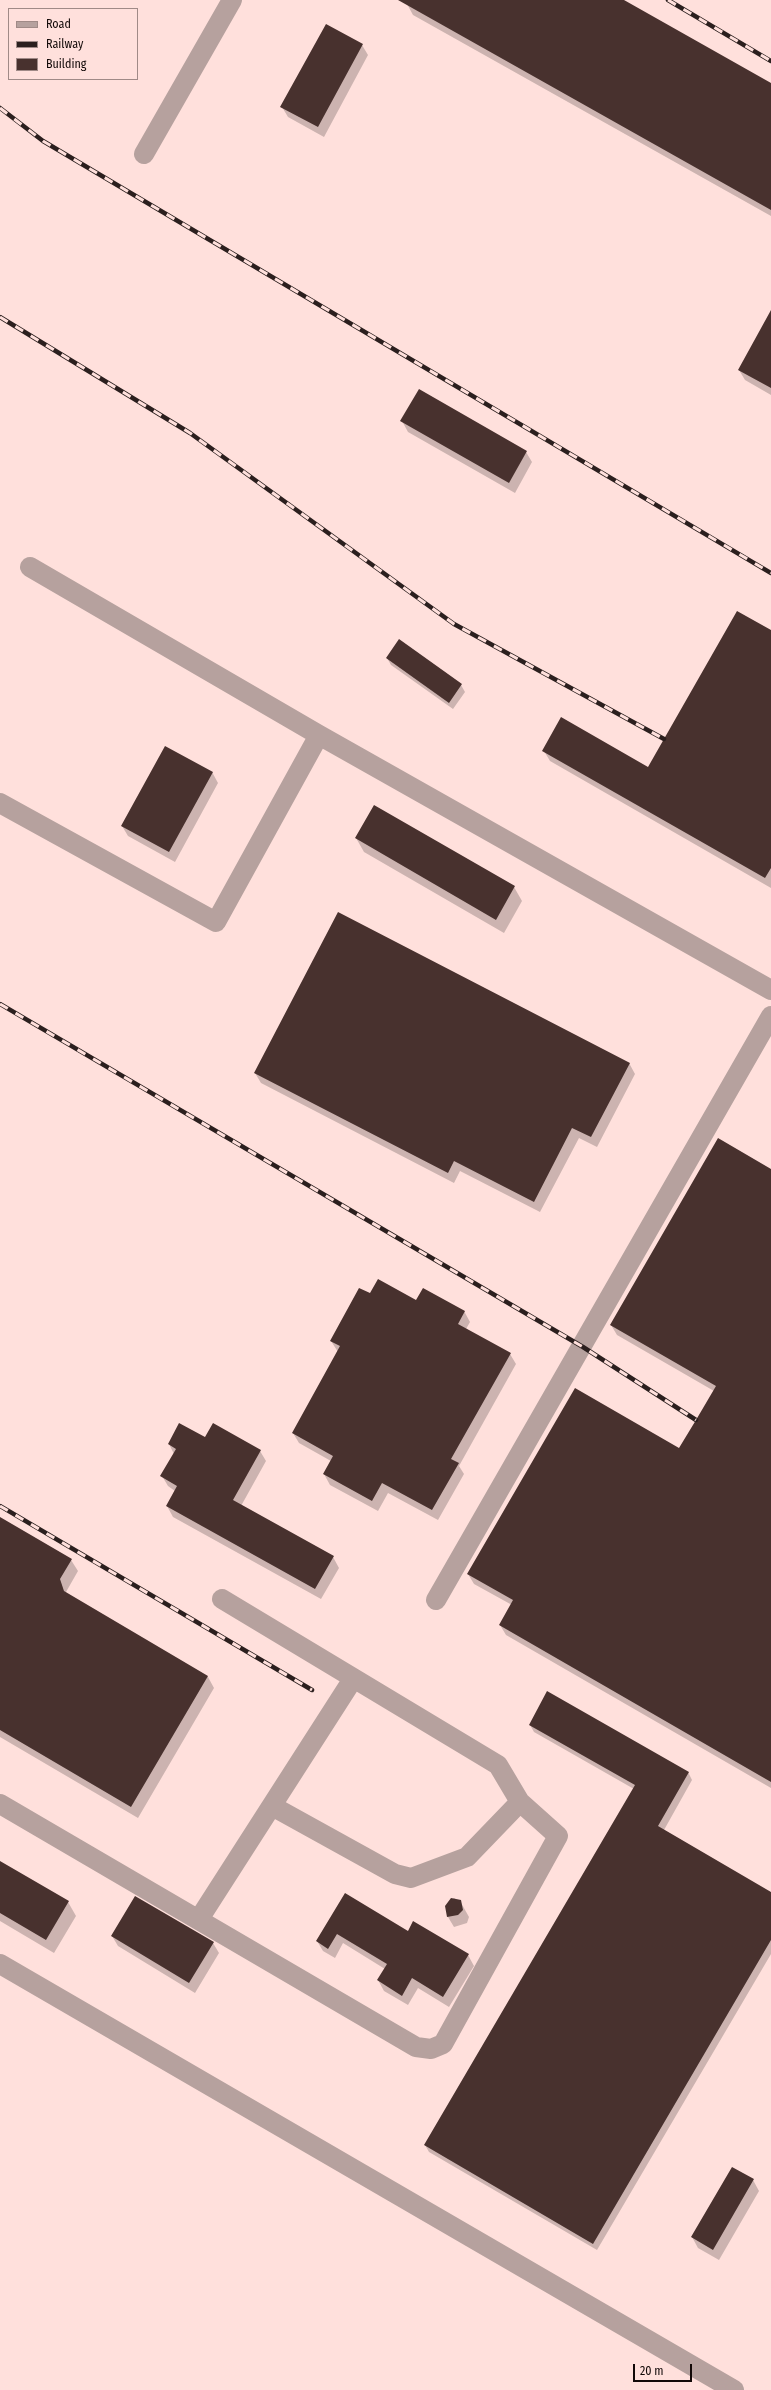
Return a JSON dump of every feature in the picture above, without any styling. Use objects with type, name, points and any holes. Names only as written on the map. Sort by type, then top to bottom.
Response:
[{"type":"lane","points":[[144,154],[232,0]]},
{"type":"lane","points":[[30,567],[319,735],[771,990]]},
{"type":"lane","points":[[0,803],[216,922],[319,735]]},
{"type":"lane","points":[[436,1600],[771,1016]]},
{"type":"lane","points":[[0,1804],[416,2047],[431,2049],[443,2044],[558,1836],[520,1802],[498,1765],[222,1599]]},
{"type":"lane","points":[[200,1920],[353,1679]]},
{"type":"lane","points":[[272,1806],[395,1874],[411,1878],[467,1857],[520,1802]]},
{"type":"lane","points":[[0,1964],[734,2390]]},
{"type":"building","points":[[398,0],[624,0],[771,83],[771,210]]},
{"type":"building","points":[[326,24],[363,44],[318,127],[280,107]]},
{"type":"building","points":[[771,310],[771,388],[738,370]]},
{"type":"building","points":[[419,389],[527,451],[509,483],[400,421]]},
{"type":"building","points":[[737,611],[771,630],[771,868],[765,878],[542,751],[561,717],[648,767]]},
{"type":"building","points":[[399,639],[462,684],[449,703],[386,658]]},
{"type":"building","points":[[165,746],[213,772],[169,852],[121,826]]},
{"type":"building","points":[[374,805],[515,886],[496,920],[355,838]]},
{"type":"building","points":[[338,912],[630,1063],[591,1137],[572,1128],[534,1202],[454,1161],[448,1173],[254,1073]]},
{"type":"building","points":[[718,1138],[771,1169],[771,1782],[499,1625],[513,1600],[467,1574],[575,1388],[679,1448],[716,1386],[610,1325]]},
{"type":"building","points":[[378,1279],[416,1300],[423,1288],[465,1311],[458,1324],[511,1353],[451,1459],[459,1463],[432,1510],[382,1483],[372,1501],[323,1474],[333,1456],[292,1433],[340,1346],[330,1341],[359,1288],[370,1293]]},
{"type":"building","points":[[179,1423],[205,1437],[213,1423],[261,1450],[233,1500],[334,1556],[315,1589],[166,1506],[177,1486],[160,1476],[176,1449],[168,1444]]},
{"type":"building","points":[[0,1517],[72,1559],[60,1579],[64,1591],[208,1676],[131,1807],[0,1730]]},
{"type":"building","points":[[547,1691],[689,1772],[658,1826],[771,1892],[771,1940],[593,2244],[424,2145],[635,1785],[529,1725]]},
{"type":"building","points":[[0,1861],[69,1901],[46,1940],[0,1913]]},
{"type":"building","points":[[345,1893],[408,1931],[413,1921],[469,1954],[443,1997],[412,1978],[402,1996],[377,1980],[387,1964],[337,1934],[328,1949],[316,1941]]},
{"type":"building","points":[[135,1896],[214,1942],[189,1983],[111,1936]]},
{"type":"building","points":[[451,1898],[461,1900],[463,1910],[458,1915],[447,1917],[445,1906]]},
{"type":"building","points":[[732,2167],[754,2179],[713,2250],[691,2237]]},
{"type":"railway","points":[[668,0],[771,61]]},
{"type":"railway","points":[[0,108],[43,141],[771,573]]},
{"type":"railway","points":[[0,317],[190,433],[454,624],[664,739]]},
{"type":"railway","points":[[0,1004],[583,1347],[696,1420]]},
{"type":"railway","points":[[0,1506],[312,1690]]}]
